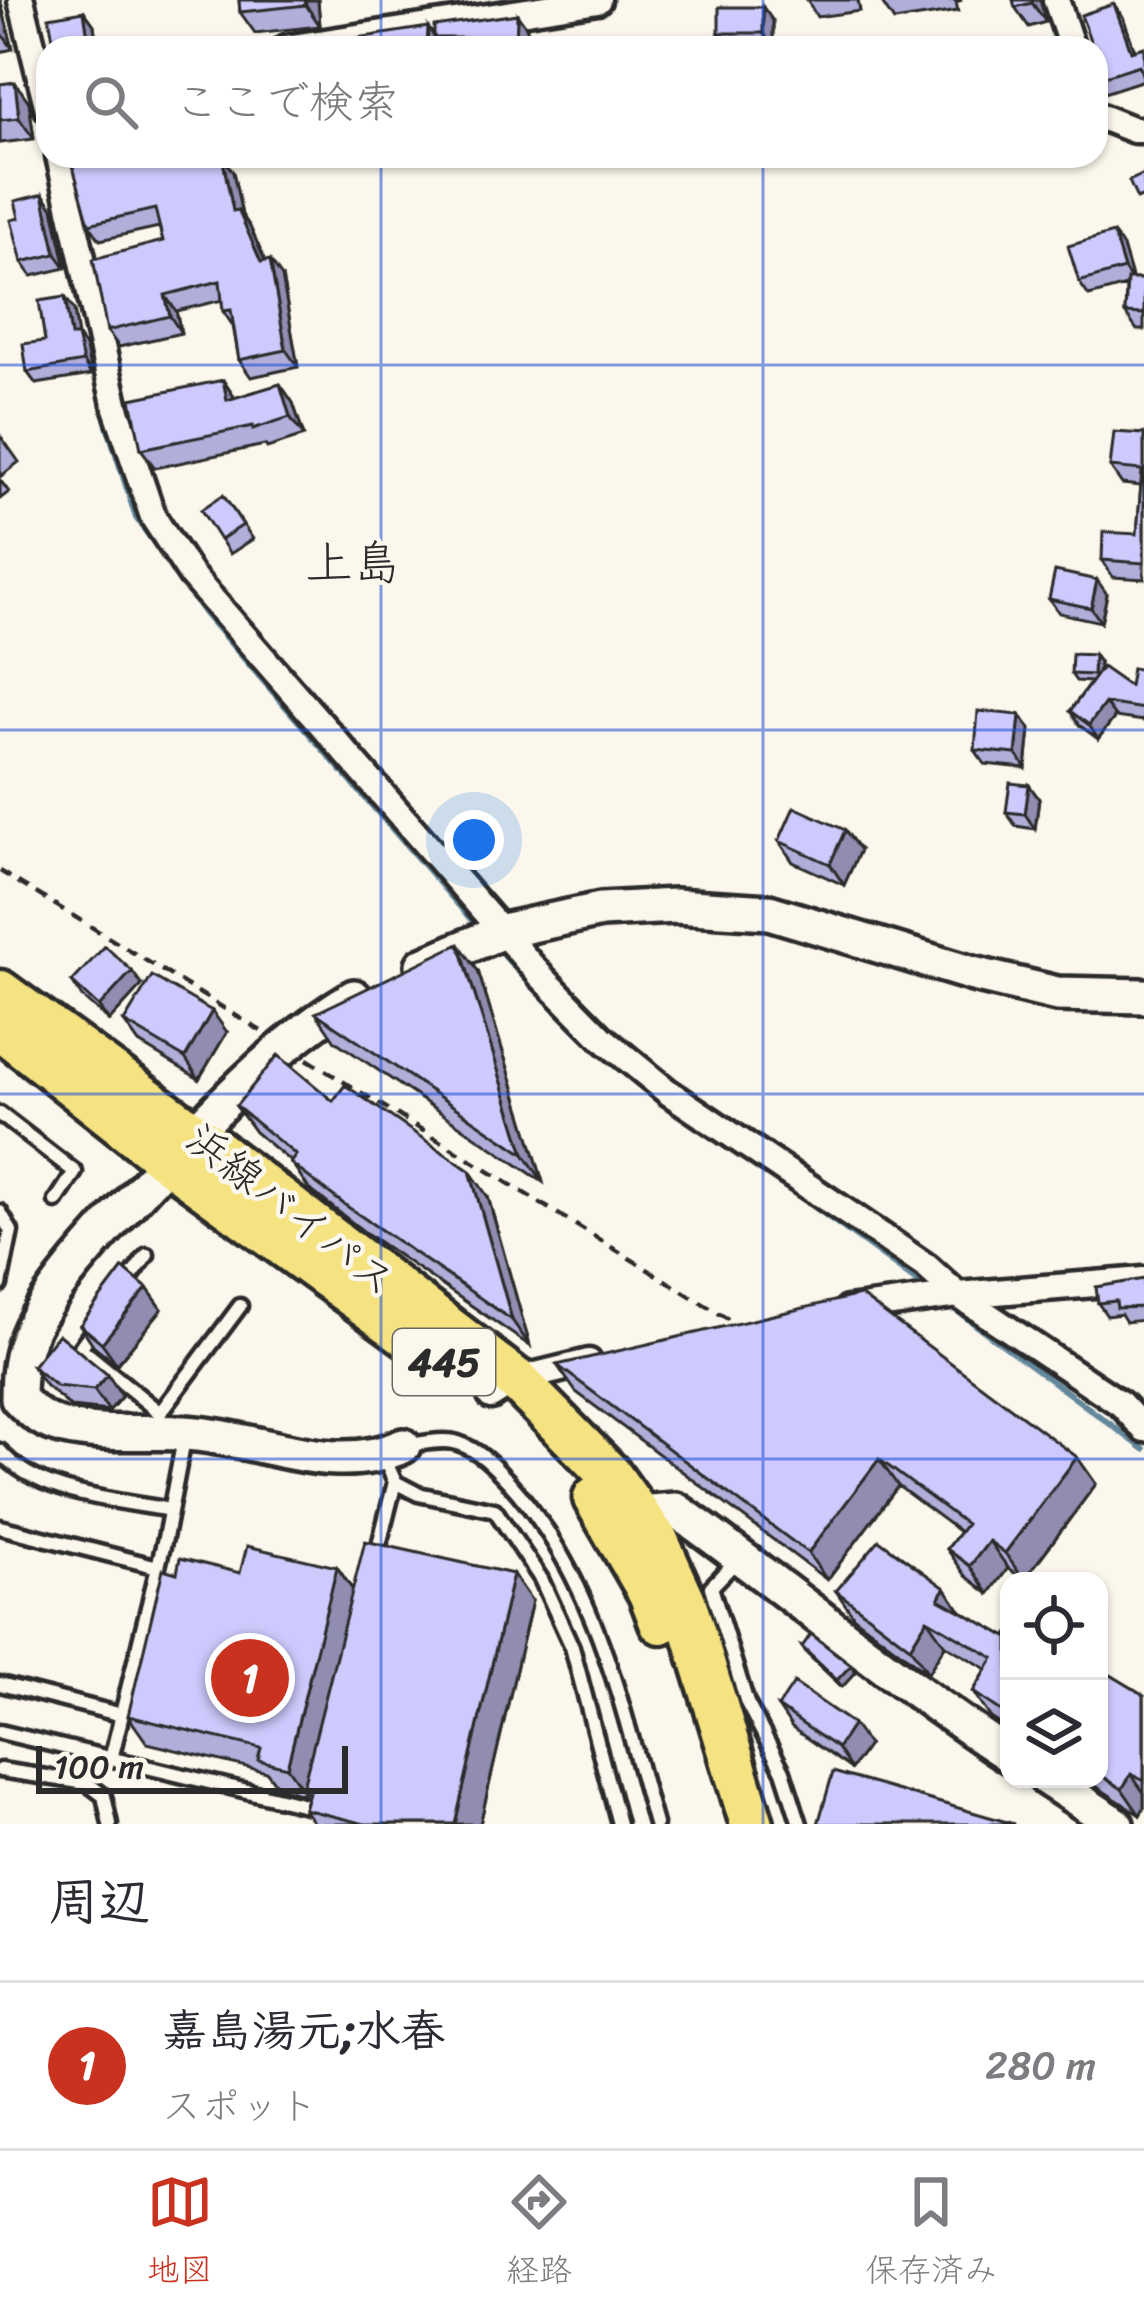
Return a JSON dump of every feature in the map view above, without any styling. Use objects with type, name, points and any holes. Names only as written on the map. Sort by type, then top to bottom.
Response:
[{"type":"highway","name":"浜線バイパス","points":[[0,992],[180,1147]]},
{"type":"highway","name":"浜線バイパス","points":[[0,1027],[180,1147],[584,1447],[626,1521],[724,1824]]},
{"type":"highway","name":"浜線バイパス","points":[[626,1521],[657,1540],[684,1601],[752,1824]]},
{"type":"street","points":[[21,0],[36,80]]},
{"type":"street","points":[[358,36],[598,0]]},
{"type":"street","points":[[1056,0],[1068,36]]},
{"type":"street","points":[[1108,120],[1144,130]]},
{"type":"street","points":[[61,168],[116,409],[153,518],[191,575],[602,1038],[668,1092],[1121,1405],[1144,1429]]},
{"type":"street","points":[[394,1461],[334,1460],[169,1426],[66,1427],[35,1416],[19,1398],[18,1363],[35,1321],[76,1263],[180,1147],[286,1046],[350,999],[503,931],[601,910],[675,906],[769,912],[974,974],[1058,994],[1144,997]]},
{"type":"street","points":[[826,1313],[958,1295],[1144,1280]]},
{"type":"street","points":[[503,1388],[604,1358]]},
{"type":"street","points":[[626,1521],[676,1510],[857,1649],[1000,1749]]},
{"type":"street","points":[[1061,1788],[1116,1824]]},
{"type":"lane","points":[[0,1114],[75,1172],[56,1201]]},
{"type":"lane","points":[[0,1212],[11,1231],[0,1285]]},
{"type":"lane","points":[[120,1292],[147,1255]]},
{"type":"lane","points":[[111,1759],[170,1510],[169,1426],[240,1306]]},
{"type":"lane","points":[[107,1311],[80,1348],[169,1426]]},
{"type":"lane","points":[[394,1461],[454,1441],[486,1457],[536,1512],[583,1592],[655,1824]]},
{"type":"lane","points":[[0,1451],[10,1463],[44,1481],[170,1510]]},
{"type":"lane","points":[[372,1575],[394,1461]]},
{"type":"lane","points":[[394,1461],[418,1494],[495,1510],[530,1562],[572,1648],[619,1824]]},
{"type":"lane","points":[[0,1526],[158,1567]]},
{"type":"lane","points":[[740,1556],[711,1587],[747,1703],[783,1772],[800,1824]]},
{"type":"lane","points":[[0,1684],[122,1715]]},
{"type":"lane","points":[[0,1732],[314,1807]]},
{"type":"lane","points":[[0,1770],[87,1783],[104,1796],[110,1824]]},
{"type":"lane","points":[[311,1824],[320,1784]]},
{"type":"path","points":[[0,871],[738,1325]]},
{"type":"building","points":[[239,0],[305,0],[306,5],[240,12]]},
{"type":"building","points":[[1013,0],[1032,0],[1032,3],[1015,7]]},
{"type":"building","points":[[1114,4],[1131,51],[1144,47],[1144,78],[1139,65],[1108,75],[1108,36],[1088,36],[1081,15]]},
{"type":"building","points":[[719,7],[763,7],[763,33],[719,33]]},
{"type":"building","points":[[84,11],[88,36],[53,36],[49,17]]},
{"type":"building","points":[[517,14],[516,36],[434,36],[434,26]]},
{"type":"building","points":[[428,27],[428,36],[370,36]]},
{"type":"building","points":[[15,82],[19,118],[0,120],[0,84]]},
{"type":"building","points":[[73,168],[224,168],[233,211],[238,210],[261,262],[270,260],[286,350],[239,360],[231,310],[223,311],[220,281],[165,295],[170,316],[107,331],[93,259],[163,241],[155,209],[89,224]]},
{"type":"building","points":[[1144,174],[1144,196],[1137,199],[1129,181]]},
{"type":"building","points":[[43,194],[56,254],[22,262],[11,220],[19,218],[15,201]]},
{"type":"building","points":[[1113,233],[1124,269],[1079,282],[1068,246]]},
{"type":"building","points":[[1127,279],[1144,279],[1144,314],[1125,313]]},
{"type":"building","points":[[65,297],[71,336],[77,336],[83,362],[27,372],[23,344],[45,341],[39,301]]},
{"type":"building","points":[[223,380],[227,400],[280,384],[290,417],[253,429],[141,449],[131,399]]},
{"type":"building","points":[[1114,432],[1144,434],[1144,563],[1102,560],[1103,532],[1137,534],[1142,470],[1110,467]]},
{"type":"building","points":[[223,495],[243,525],[220,540],[201,510]]},
{"type":"building","points":[[1055,571],[1097,580],[1091,608],[1049,599]]},
{"type":"building","points":[[1072,654],[1094,655],[1093,675],[1071,674]]},
{"type":"building","points":[[1102,667],[1129,686],[1132,668],[1144,670],[1144,709],[1105,703],[1089,725],[1070,711]]},
{"type":"building","points":[[978,711],[1020,715],[1016,754],[975,750]]},
{"type":"building","points":[[1010,783],[1029,785],[1025,814],[1006,812]]},
{"type":"building","points":[[794,807],[845,830],[830,864],[779,841]]},
{"type":"building","points":[[459,944],[524,1154],[316,1013]]},
{"type":"building","points":[[105,946],[132,971],[99,1007],[72,982]]},
{"type":"building","points":[[152,976],[212,1011],[185,1058],[124,1022]]},
{"type":"building","points":[[278,1055],[333,1101],[345,1085],[470,1171],[512,1320],[290,1163],[296,1155],[236,1106]]},
{"type":"building","points":[[123,1268],[147,1288],[102,1343],[80,1325]]},
{"type":"building","points":[[1144,1279],[1144,1307],[1098,1303],[1096,1287]]},
{"type":"building","points":[[860,1295],[1077,1457],[1005,1553],[989,1541],[970,1566],[947,1549],[966,1524],[879,1459],[808,1553],[557,1365]]},
{"type":"building","points":[[58,1334],[108,1375],[94,1390],[56,1386],[32,1366]]},
{"type":"building","points":[[879,1540],[945,1588],[939,1599],[1000,1633],[1000,1710],[973,1692],[994,1658],[927,1619],[910,1647],[836,1591]]},
{"type":"building","points":[[365,1541],[513,1574],[455,1824],[365,1824],[304,1809],[309,1792],[302,1790]]},
{"type":"building","points":[[247,1546],[337,1567],[287,1767],[258,1760],[261,1748],[128,1716],[163,1569],[177,1573],[180,1558],[240,1573]]},
{"type":"building","points":[[811,1634],[851,1665],[837,1680],[802,1647]]},
{"type":"building","points":[[1108,1673],[1144,1695],[1144,1781],[1131,1774],[1122,1789],[1108,1780]]},
{"type":"building","points":[[794,1683],[853,1724],[837,1748],[778,1707]]},
{"type":"building","points":[[833,1772],[1014,1824],[818,1824]]},
{"type":"waterway","points":[[56,198],[106,422],[136,518],[205,614],[481,931]]},
{"type":"waterway","points":[[494,945],[587,1042],[650,1092]]},
{"type":"waterway","points":[[769,1174],[929,1290]]},
{"type":"waterway","points":[[949,1305],[1144,1449]]},
{"type":"place","name":"嘉島湯元;水春","points":[[250,1678]]},
{"type":"district","name":"上島","points":[[353,562]]}]
